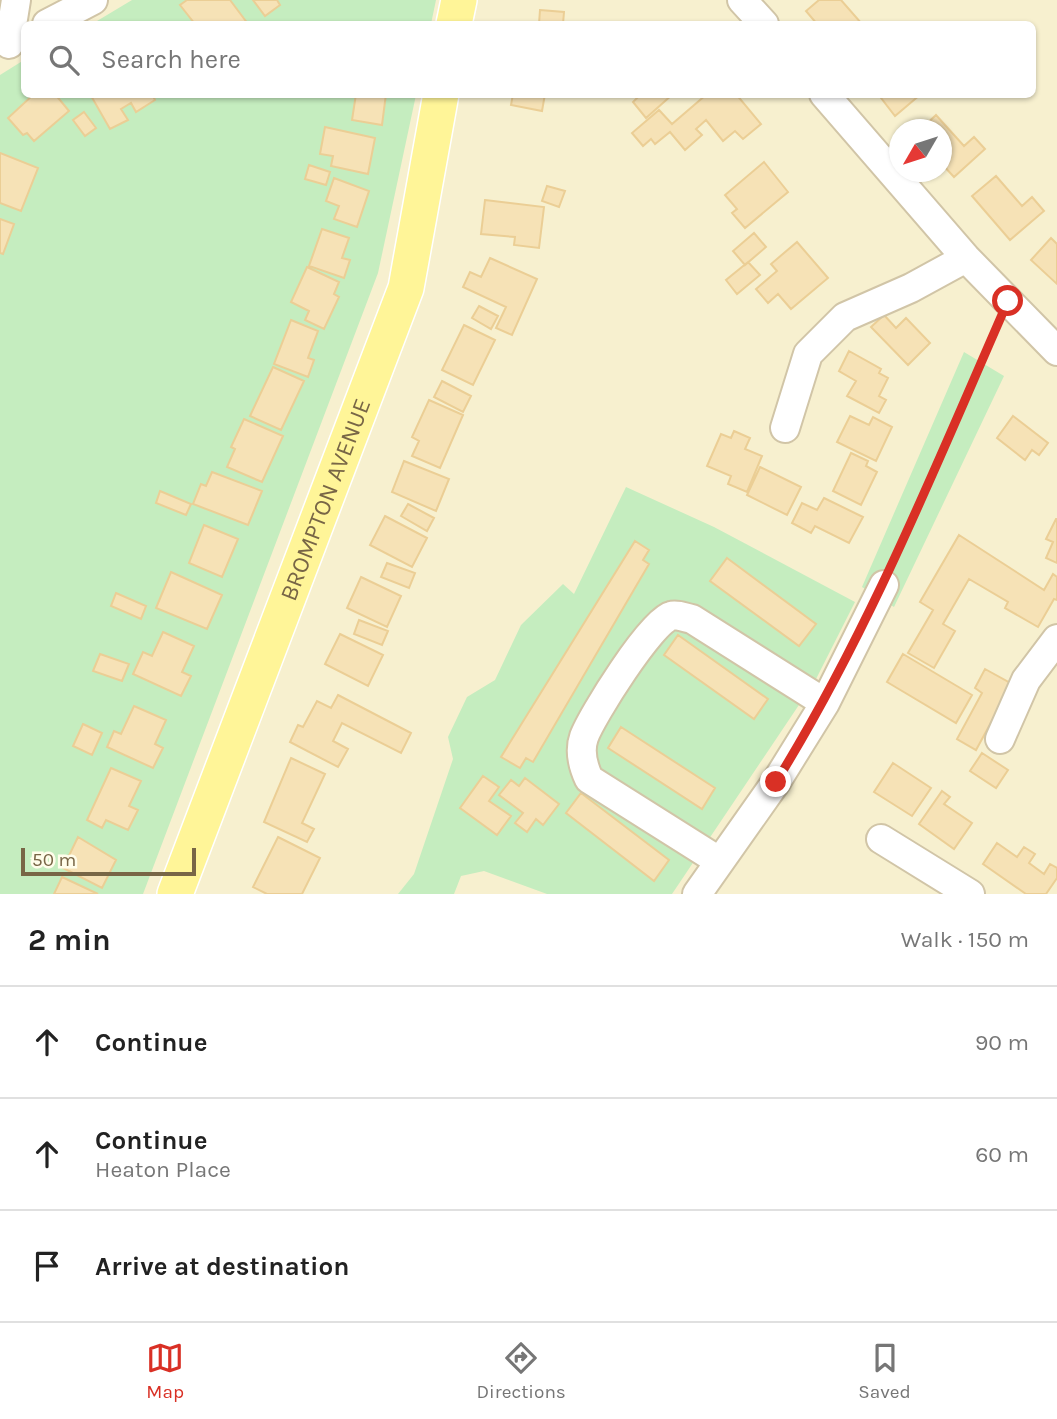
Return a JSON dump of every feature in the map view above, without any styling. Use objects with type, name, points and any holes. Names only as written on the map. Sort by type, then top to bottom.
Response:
[{"type":"main road","points":[[455,21],[459,0]]},
{"type":"main road","name":"BROMPTON AVENUE","points":[[175,894],[405,288],[441,98]]},
{"type":"street","points":[[11,43],[16,0]]},
{"type":"street","points":[[53,21],[93,0]]},
{"type":"street","points":[[742,0],[761,21]]},
{"type":"street","points":[[827,98],[966,258],[1057,351]]},
{"type":"street","points":[[785,428],[808,354],[845,317],[912,288],[966,258]]},
{"type":"street","points":[[697,894],[776,782],[825,703],[884,584]]},
{"type":"street","points":[[719,861],[589,779],[582,764],[583,738],[642,641],[657,623],[672,615],[692,619],[825,703]]},
{"type":"street","points":[[1000,739],[1026,680],[1057,639]]},
{"type":"street","points":[[881,839],[970,894]]},
{"type":"path","points":[[884,584],[1008,301]]},
{"type":"shaded area","points":[[0,0],[1057,0],[1057,894],[0,894]]},
{"type":"green space","points":[[132,0],[436,0],[432,21],[97,21]]},
{"type":"green space","points":[[21,62],[21,98],[415,98],[378,273],[143,894],[0,894],[0,75]]},
{"type":"green space","points":[[964,352],[1004,376],[894,607],[862,587]]},
{"type":"green space","points":[[626,487],[714,527],[855,602],[815,681],[672,894],[547,894],[484,871],[461,876],[454,894],[398,894],[414,874],[453,759],[448,737],[467,697],[495,680],[521,625],[563,584],[574,594]]},
{"type":"building","points":[[187,0],[230,0],[246,21],[193,21],[180,5]]},
{"type":"building","points":[[253,0],[277,0],[280,5],[265,16]]},
{"type":"building","points":[[819,0],[841,0],[859,21],[814,21],[806,11]]},
{"type":"building","points":[[540,10],[564,12],[563,21],[539,21]]},
{"type":"building","points":[[30,98],[58,98],[69,111],[34,141],[27,133],[23,135],[8,118]]},
{"type":"building","points":[[92,98],[154,98],[155,100],[136,112],[131,103],[121,109],[128,120],[110,129]]},
{"type":"building","points":[[355,98],[385,98],[382,125],[352,120]]},
{"type":"building","points":[[512,98],[544,98],[542,111],[511,105]]},
{"type":"building","points":[[637,98],[668,98],[646,118],[633,102]]},
{"type":"building","points":[[702,98],[739,98],[761,124],[743,139],[735,131],[723,141],[706,120],[696,129],[702,135],[685,150],[670,132],[655,144],[651,139],[643,146],[632,133],[659,110],[672,124]]},
{"type":"building","points":[[881,98],[916,98],[895,116]]},
{"type":"building","points":[[84,112],[96,128],[85,136],[73,120]]},
{"type":"building","points":[[325,127],[375,138],[368,174],[331,166],[333,156],[320,154]]},
{"type":"building","points":[[952,133],[964,146],[974,137],[985,149],[954,177]]},
{"type":"building","points":[[0,153],[38,168],[21,211],[0,203]]},
{"type":"building","points":[[764,162],[788,192],[745,228],[732,213],[737,209],[725,195]]},
{"type":"building","points":[[309,165],[330,172],[326,185],[305,179]]},
{"type":"building","points":[[996,176],[1022,206],[1032,197],[1044,211],[1010,240],[972,196]]},
{"type":"building","points":[[334,178],[369,191],[357,227],[334,219],[339,206],[326,201]]},
{"type":"building","points":[[547,186],[565,191],[559,207],[542,201]]},
{"type":"building","points":[[485,200],[544,207],[539,248],[514,245],[515,237],[481,234]]},
{"type":"building","points":[[0,219],[14,224],[3,254],[0,253]]},
{"type":"building","points":[[322,229],[349,238],[342,258],[350,260],[344,278],[309,266]]},
{"type":"building","points":[[754,233],[766,247],[745,265],[733,251]]},
{"type":"building","points":[[1051,238],[1057,244],[1057,284],[1031,260]]},
{"type":"building","points":[[797,242],[828,278],[791,309],[778,294],[768,303],[756,289],[777,271],[771,264]]},
{"type":"building","points":[[490,258],[537,279],[512,335],[496,328],[506,307],[463,287],[470,272],[481,277]]},
{"type":"building","points":[[748,262],[760,275],[737,294],[726,280]]},
{"type":"building","points":[[307,267],[339,282],[334,294],[339,297],[324,329],[305,320],[309,311],[291,302]]},
{"type":"building","points":[[479,306],[498,316],[491,329],[472,318]]},
{"type":"building","points":[[884,315],[896,328],[906,318],[930,343],[908,365],[871,327]]},
{"type":"building","points":[[291,320],[318,331],[308,358],[314,360],[308,377],[274,364]]},
{"type":"building","points":[[464,325],[495,340],[473,385],[442,370]]},
{"type":"building","points":[[849,351],[881,369],[879,373],[888,378],[879,396],[886,400],[879,413],[847,396],[856,381],[839,371]]},
{"type":"building","points":[[273,367],[304,381],[281,430],[250,416]]},
{"type":"building","points":[[442,381],[471,396],[463,412],[434,397]]},
{"type":"building","points":[[429,400],[463,415],[440,468],[412,456],[419,441],[412,437]]},
{"type":"building","points":[[850,416],[869,425],[873,417],[892,427],[876,461],[837,442]]},
{"type":"building","points":[[1013,416],[1048,443],[1039,455],[1032,450],[1025,460],[997,438]]},
{"type":"building","points":[[244,419],[283,436],[262,482],[227,467],[235,449],[231,447]]},
{"type":"building","points":[[734,431],[750,438],[745,449],[762,456],[747,492],[728,484],[731,476],[707,466],[721,434],[731,438]]},
{"type":"building","points":[[851,453],[868,461],[866,466],[877,472],[861,505],[833,491]]},
{"type":"building","points":[[404,461],[449,479],[436,511],[392,492]]},
{"type":"building","points":[[760,467],[801,487],[787,515],[747,495]]},
{"type":"building","points":[[212,472],[262,491],[248,525],[193,504],[201,484],[206,486]]},
{"type":"building","points":[[160,491],[191,504],[186,515],[156,503]]},
{"type":"building","points":[[824,498],[863,517],[849,543],[815,526],[811,533],[792,523],[802,503],[817,510]]},
{"type":"building","points":[[408,504],[434,518],[427,531],[401,516]]},
{"type":"building","points":[[385,516],[427,538],[412,567],[370,545]]},
{"type":"building","points":[[1056,519],[1057,563],[1046,558],[1053,542],[1046,539]]},
{"type":"building","points":[[204,525],[238,539],[222,577],[189,563]]},
{"type":"building","points":[[959,535],[1044,590],[1053,574],[1057,577],[1057,600],[1054,599],[1038,627],[1005,608],[1008,602],[969,579],[943,624],[955,631],[934,668],[908,653],[933,610],[920,602]]},
{"type":"building","points":[[635,541],[649,550],[643,560],[649,564],[533,762],[526,758],[520,768],[501,757]]},
{"type":"building","points":[[727,558],[816,624],[799,646],[710,581]]},
{"type":"building","points":[[387,563],[415,573],[409,588],[381,577]]},
{"type":"building","points":[[171,572],[222,595],[207,629],[156,608]]},
{"type":"building","points":[[361,577],[401,596],[387,627],[347,608]]},
{"type":"building","points":[[116,593],[146,606],[141,619],[111,606]]},
{"type":"building","points":[[359,620],[388,631],[382,645],[354,634]]},
{"type":"building","points":[[163,632],[194,646],[182,672],[191,676],[181,696],[133,674],[143,652],[152,656]]},
{"type":"building","points":[[340,634],[383,655],[368,686],[325,664]]},
{"type":"building","points":[[678,635],[768,699],[754,719],[664,655]]},
{"type":"building","points":[[100,654],[129,664],[122,681],[93,671]]},
{"type":"building","points":[[903,654],[972,695],[956,723],[887,682]]},
{"type":"building","points":[[985,669],[1012,684],[976,750],[957,739],[982,693],[975,688]]},
{"type":"building","points":[[338,695],[411,733],[401,753],[342,723],[333,741],[348,749],[338,767],[290,742],[298,725],[303,727],[317,701],[331,708]]},
{"type":"building","points":[[134,706],[166,720],[155,744],[163,748],[153,768],[107,747],[114,731],[121,734]]},
{"type":"building","points":[[83,724],[102,733],[92,755],[73,746]]},
{"type":"building","points":[[621,727],[715,788],[702,809],[608,748]]},
{"type":"building","points":[[982,753],[1008,770],[996,788],[970,771]]},
{"type":"building","points":[[291,758],[325,774],[302,823],[314,829],[307,842],[264,822]]},
{"type":"building","points":[[893,763],[931,788],[912,816],[874,792]]},
{"type":"building","points":[[111,768],[141,781],[129,806],[138,810],[128,830],[106,820],[102,828],[87,820]]},
{"type":"building","points":[[483,776],[499,787],[489,801],[511,816],[497,835],[460,808]]},
{"type":"building","points":[[525,778],[559,804],[543,825],[536,819],[527,832],[515,823],[523,813],[499,795],[511,780],[519,786]]},
{"type":"building","points":[[942,791],[950,797],[944,804],[972,823],[954,849],[919,824]]},
{"type":"building","points":[[581,793],[669,860],[654,881],[566,813]]},
{"type":"building","points":[[78,837],[116,860],[102,888],[63,868]]},
{"type":"building","points":[[278,837],[320,858],[302,894],[267,894],[253,887]]},
{"type":"building","points":[[997,843],[1017,857],[1024,847],[1035,854],[1029,863],[1044,874],[1050,864],[1057,868],[1057,878],[1046,894],[1026,894],[983,864]]},
{"type":"building","points":[[62,877],[98,894],[54,894]]},
{"type":"route","points":[[776,782],[825,703],[884,584],[1008,301]]}]
